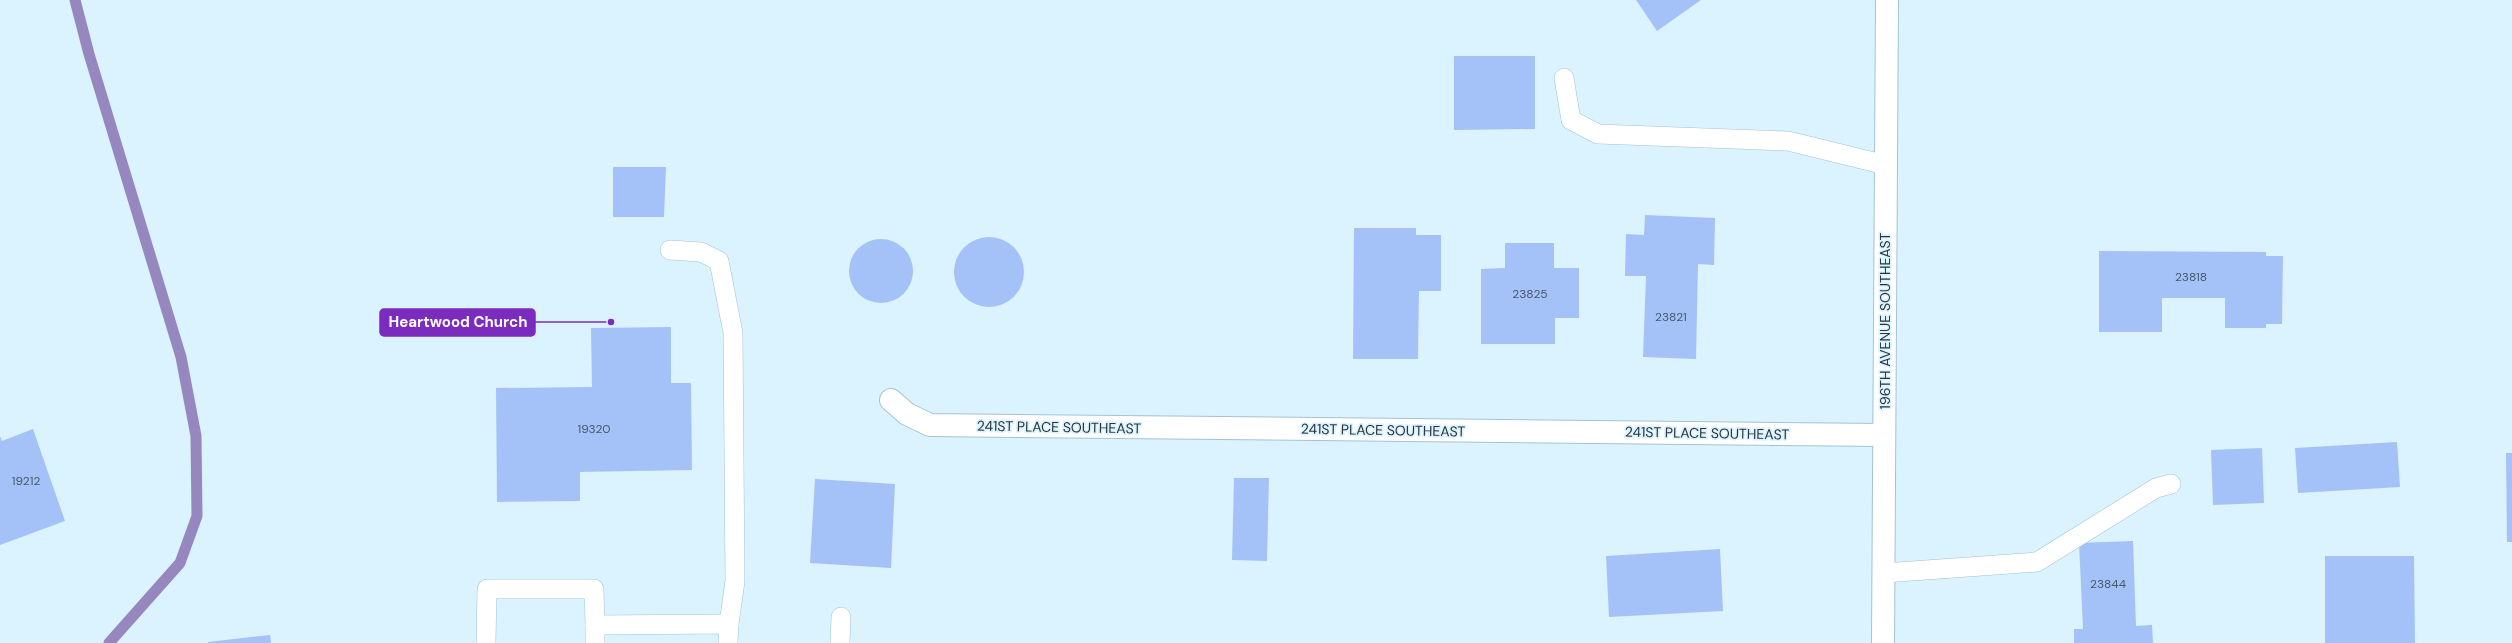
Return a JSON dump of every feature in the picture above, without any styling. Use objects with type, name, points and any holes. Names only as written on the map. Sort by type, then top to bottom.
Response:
[{"type":"street","name":"196TH AVENUE SOUTHEAST","points":[[1883,643],[1887,0]]},
{"type":"street","name":"241ST PLACE SOUTHEAST","points":[[891,400],[907,414],[930,425],[1884,435]]},
{"type":"lane","points":[[1564,78],[1571,120],[1598,134],[1788,141],[1886,166]]},
{"type":"lane","points":[[670,250],[701,252],[719,261],[733,333],[735,581],[728,643]]},
{"type":"lane","points":[[1884,573],[2037,562],[2156,488],[2171,484]]},
{"type":"lane","points":[[486,643],[487,589],[594,589],[595,634],[729,624]]},
{"type":"lane","points":[[840,643],[841,617]]},
{"type":"building","points":[[1636,0],[1701,0],[1657,31]]},
{"type":"building","points":[[1454,56],[1535,56],[1535,129],[1454,130]]},
{"type":"building","points":[[613,167],[666,167],[664,217],[613,217]]},
{"type":"building","points":[[1645,215],[1715,218],[1714,265],[1698,264],[1696,359],[1643,357],[1646,276],[1625,276],[1626,234],[1644,235]]},
{"type":"building","points":[[1354,228],[1416,228],[1416,235],[1441,235],[1441,291],[1419,291],[1418,359],[1353,359]]},
{"type":"building","points":[[982,237],[996,237],[1009,243],[1018,252],[1022,258],[1024,272],[1022,286],[1014,297],[1003,305],[996,307],[982,307],[975,305],[964,297],[956,286],[954,279],[954,265],[956,258],[964,247],[975,239]]},
{"type":"building","points":[[875,239],[887,239],[904,248],[911,259],[913,271],[911,283],[904,294],[887,303],[875,303],[863,298],[854,289],[849,277],[849,265],[854,253],[863,244]]},
{"type":"building","points":[[1505,243],[1554,243],[1554,268],[1579,268],[1579,318],[1555,318],[1555,344],[1481,344],[1481,269],[1505,268]]},
{"type":"building","points":[[2099,251],[2266,252],[2266,256],[2283,256],[2282,324],[2266,324],[2266,328],[2225,328],[2225,298],[2162,298],[2162,332],[2099,332]]},
{"type":"building","points":[[671,327],[671,383],[691,383],[692,470],[580,472],[580,501],[497,502],[496,388],[592,387],[591,328]]},
{"type":"building","points":[[33,429],[65,521],[0,545],[0,436],[2,441]]},
{"type":"building","points":[[2397,442],[2400,487],[2298,493],[2295,448]]},
{"type":"building","points":[[2262,448],[2264,503],[2213,505],[2211,450]]},
{"type":"building","points":[[2506,453],[2512,453],[2512,542],[2507,542]]},
{"type":"building","points":[[1234,478],[1269,478],[1267,561],[1232,560]]},
{"type":"building","points":[[815,479],[895,484],[891,568],[810,563]]},
{"type":"building","points":[[2133,541],[2136,626],[2152,625],[2153,643],[2074,643],[2074,629],[2083,629],[2079,543]]},
{"type":"building","points":[[1720,549],[1723,611],[1609,617],[1606,556]]},
{"type":"building","points":[[2325,556],[2414,556],[2415,643],[2325,643]]},
{"type":"building","points":[[270,635],[271,643],[208,643],[208,642]]},
{"type":"waterway","points":[[75,0],[89,54],[181,357],[196,436],[197,516],[180,563],[109,643]]},
{"type":"place","name":"Heartwood Church","points":[[611,322]]}]
